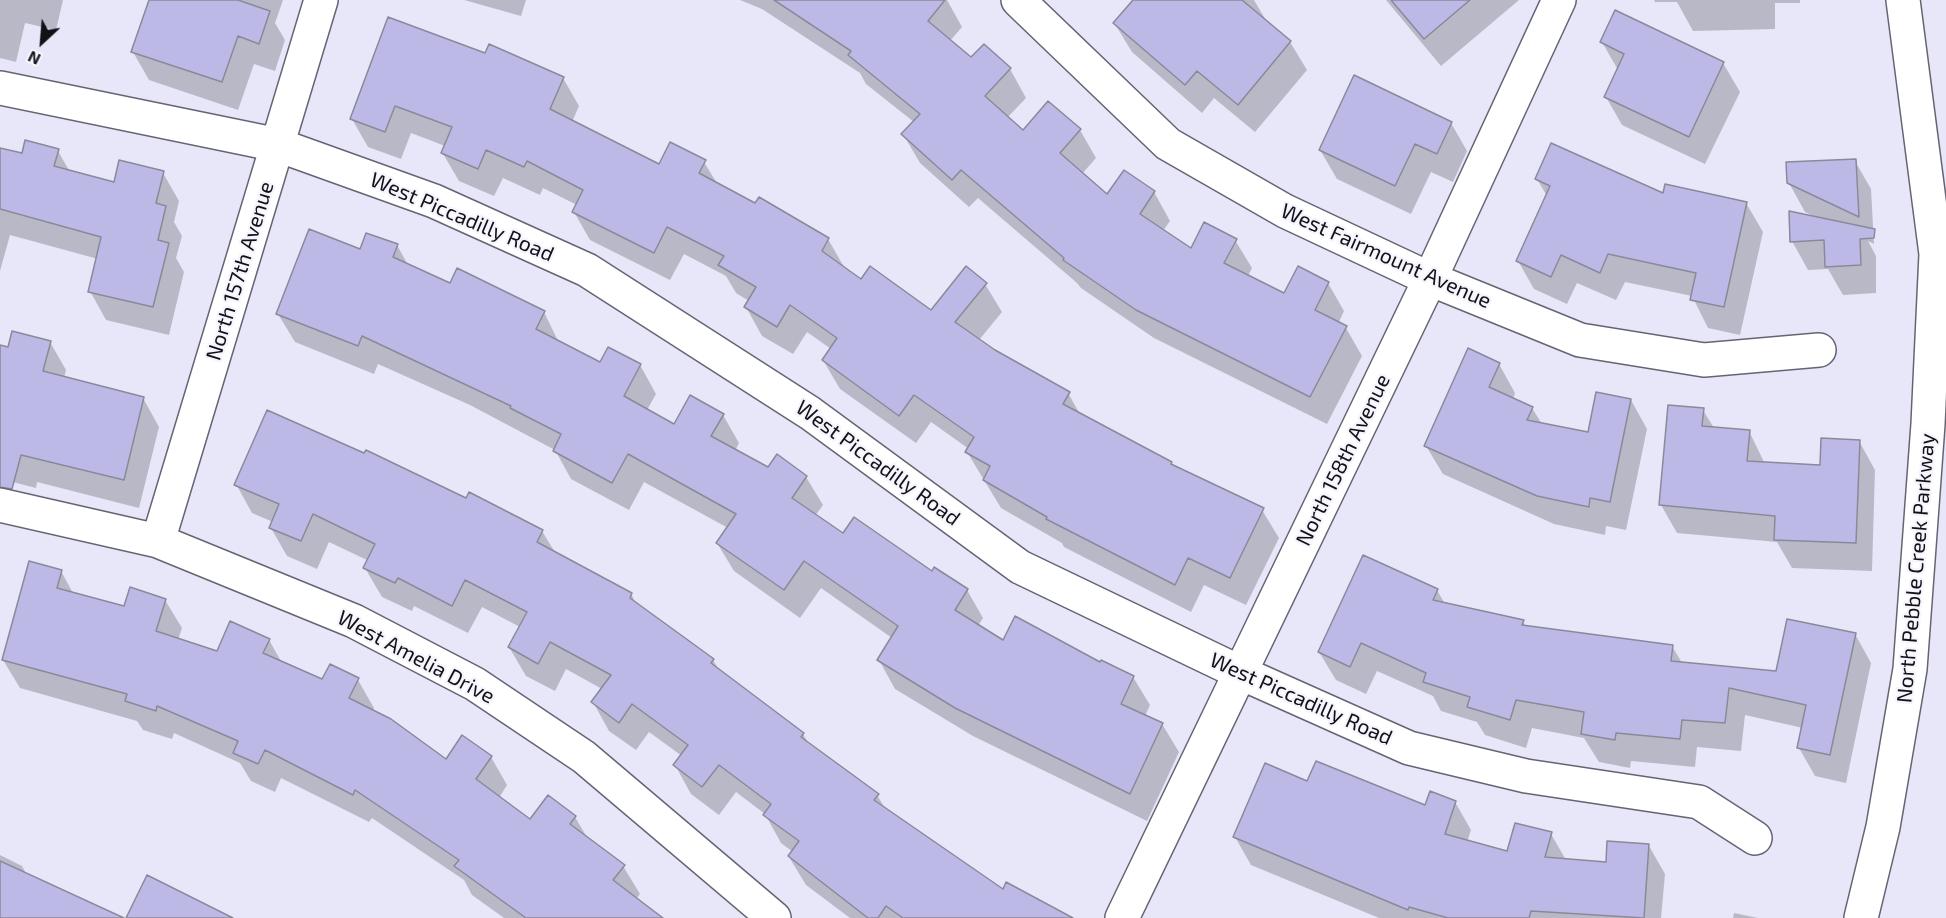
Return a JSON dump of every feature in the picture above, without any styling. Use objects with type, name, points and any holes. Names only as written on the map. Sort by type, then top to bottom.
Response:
[{"type":"street","name":"North 157th Avenue","points":[[158,542],[321,0]]},
{"type":"street","name":"West Fairmount Avenue","points":[[1018,0],[1168,144],[1285,211],[1430,279],[1580,340],[1704,360],[1819,350]]},
{"type":"street","name":"North 158th Avenue","points":[[1122,918],[1430,279],[1559,0]]},
{"type":"street","name":"North Pebble Creek Parkway","points":[[1861,918],[1883,827],[1910,669],[1929,412],[1936,254],[1903,0]]},
{"type":"street","name":"West Piccadilly Road","points":[[0,88],[278,145],[434,201],[587,270],[810,413],[1020,567],[1241,673],[1409,748],[1526,776],[1699,802],[1755,838]]},
{"type":"street","name":"West Amelia Drive","points":[[0,505],[158,542],[354,621],[475,684],[584,757],[774,918]]},
{"type":"building","points":[[149,0],[238,0],[270,11],[259,44],[238,36],[222,82],[131,52]]},
{"type":"building","points":[[774,0],[945,0],[928,21],[971,57],[984,44],[1011,68],[985,96],[1023,130],[1048,101],[1081,129],[1060,153],[1107,194],[1124,170],[1155,191],[1140,214],[1191,248],[1204,222],[1237,239],[1224,263],[1284,293],[1298,266],[1329,282],[1315,310],[1347,326],[1310,397],[1136,310],[1063,260],[1064,258],[961,170],[952,180],[901,134],[920,114],[848,55],[851,51]]},
{"type":"building","points":[[1133,0],[1242,0],[1291,41],[1238,105],[1197,71],[1185,85],[1113,23]]},
{"type":"building","points":[[1391,0],[1470,0],[1424,39]]},
{"type":"building","points":[[1615,10],[1724,62],[1689,137],[1604,97],[1624,54],[1600,42]]},
{"type":"building","points":[[388,17],[485,53],[489,44],[564,77],[550,109],[659,164],[670,142],[706,160],[699,173],[755,203],[759,197],[829,238],[822,251],[861,279],[870,266],[931,310],[966,266],[987,283],[955,322],[995,350],[1070,392],[1063,404],[1172,462],[1171,464],[1264,508],[1230,578],[1188,558],[1175,585],[1046,519],[1047,517],[983,480],[990,466],[965,452],[974,437],[914,395],[899,416],[822,360],[837,338],[790,305],[777,327],[744,307],[756,287],[718,265],[724,256],[667,227],[654,253],[572,212],[583,190],[527,161],[524,167],[486,150],[478,169],[441,153],[452,127],[395,106],[385,132],[350,119]]},
{"type":"building","points":[[1354,75],[1452,122],[1437,154],[1415,144],[1395,186],[1319,150]]},
{"type":"building","points":[[25,140],[59,149],[54,166],[114,182],[119,160],[164,171],[156,203],[166,206],[158,240],[169,243],[153,307],[88,292],[101,237],[0,209],[0,148],[22,153]]},
{"type":"building","points":[[1551,143],[1663,193],[1665,184],[1747,202],[1724,307],[1690,300],[1696,273],[1608,254],[1600,273],[1561,255],[1551,277],[1516,261],[1550,186],[1535,179]]},
{"type":"building","points":[[1856,159],[1859,217],[1787,183],[1786,162]]},
{"type":"building","points":[[1789,211],[1875,229],[1874,238],[1860,239],[1861,265],[1825,267],[1824,240],[1790,242]]},
{"type":"building","points":[[309,229],[360,249],[366,233],[398,244],[393,257],[450,283],[457,268],[545,311],[536,329],[600,362],[608,347],[641,364],[624,396],[674,424],[690,395],[724,414],[711,436],[768,467],[777,454],[807,476],[792,498],[843,533],[854,517],[932,571],[934,567],[968,589],[955,610],[1003,640],[1015,616],[1100,662],[1101,660],[1134,676],[1121,704],[1163,723],[1130,794],[955,708],[877,660],[898,626],[804,561],[784,590],[716,543],[736,514],[628,454],[612,483],[553,451],[561,434],[510,408],[511,406],[362,336],[358,346],[276,314]]},
{"type":"building","points":[[12,331],[51,341],[43,371],[144,397],[124,480],[21,455],[12,489],[0,487],[0,345],[8,347]]},
{"type":"building","points":[[1468,348],[1500,363],[1489,387],[1533,407],[1527,420],[1588,432],[1596,392],[1631,399],[1610,502],[1590,498],[1589,507],[1537,496],[1424,446]]},
{"type":"building","points":[[1668,405],[1704,408],[1702,426],[1750,430],[1747,461],[1820,465],[1821,438],[1860,440],[1856,543],[1774,540],[1775,516],[1659,505]]},
{"type":"building","points":[[267,410],[364,453],[366,450],[466,498],[469,492],[543,530],[537,542],[632,593],[630,598],[714,659],[711,663],[804,733],[801,737],[879,794],[874,800],[1003,889],[1006,882],[1073,918],[903,918],[886,906],[878,918],[868,918],[788,856],[799,841],[763,815],[771,804],[719,765],[702,787],[673,765],[688,745],[632,704],[619,723],[591,702],[611,675],[550,642],[538,664],[508,647],[527,612],[465,580],[452,606],[398,578],[395,583],[363,568],[375,544],[313,514],[301,541],[269,528],[279,504],[234,485]]},
{"type":"building","points":[[1363,555],[1438,589],[1433,600],[1524,620],[1522,625],[1673,645],[1671,661],[1776,671],[1787,619],[1856,633],[1830,755],[1797,748],[1806,705],[1729,688],[1725,723],[1682,720],[1680,739],[1616,733],[1615,740],[1581,734],[1584,712],[1516,700],[1510,720],[1467,707],[1470,697],[1423,682],[1426,673],[1361,643],[1350,667],[1318,652]]},
{"type":"building","points":[[29,561],[62,570],[57,588],[124,606],[130,587],[166,599],[156,631],[217,651],[230,621],[270,639],[263,653],[322,679],[330,664],[359,678],[349,698],[391,719],[446,759],[462,735],[492,756],[476,779],[530,819],[548,795],[576,816],[570,824],[625,865],[613,880],[663,918],[526,918],[454,866],[459,860],[355,790],[353,795],[265,750],[258,764],[233,753],[238,741],[157,706],[156,711],[125,701],[127,694],[2,660]]},
{"type":"building","points":[[1316,761],[1425,805],[1430,791],[1456,801],[1445,834],[1507,851],[1515,823],[1552,832],[1545,857],[1606,862],[1607,841],[1649,844],[1644,918],[1531,911],[1529,918],[1448,918],[1409,907],[1408,910],[1233,837],[1265,763],[1307,781]]},
{"type":"building","points":[[0,861],[124,918],[0,918]]},
{"type":"building","points":[[147,875],[233,918],[126,918]]}]
